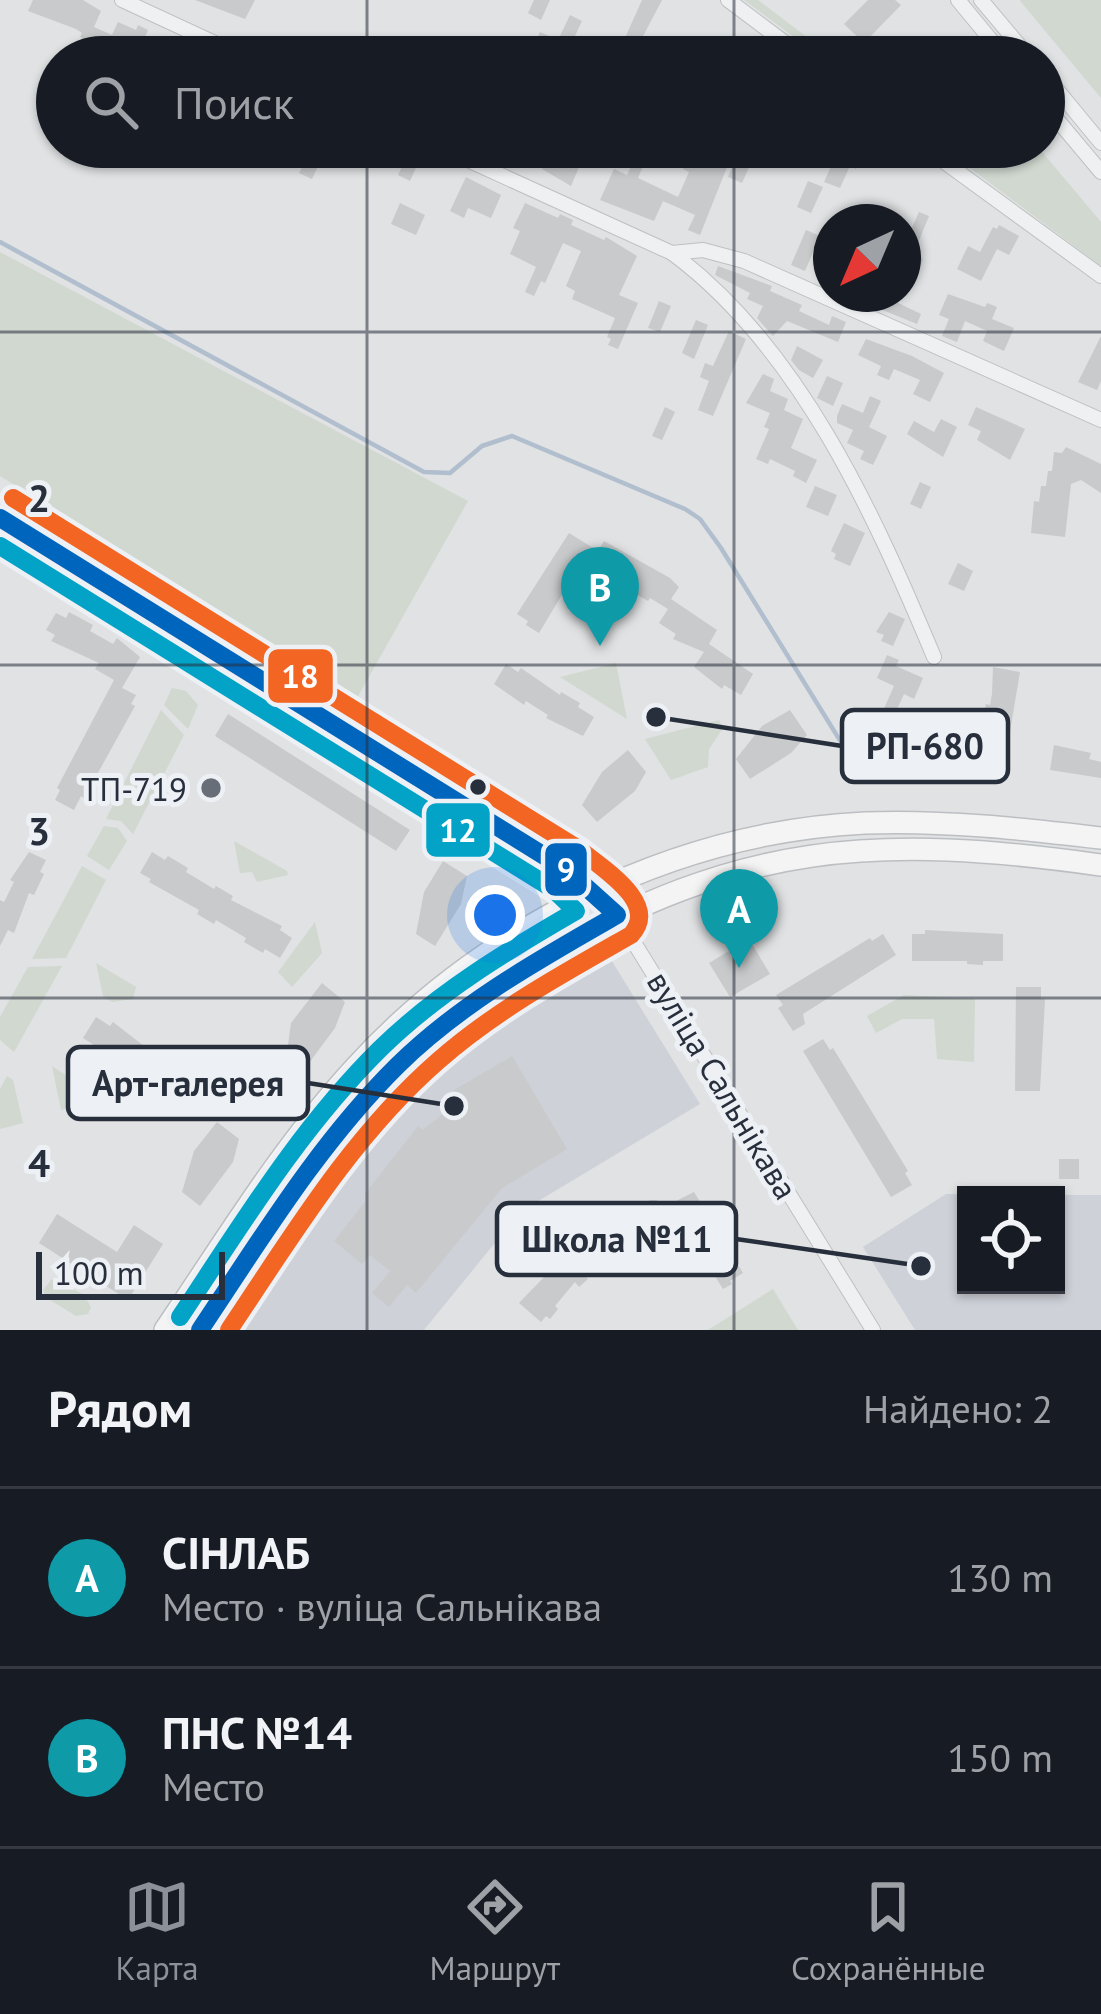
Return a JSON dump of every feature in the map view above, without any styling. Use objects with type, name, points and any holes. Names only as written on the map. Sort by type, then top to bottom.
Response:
[{"type":"main road","points":[[165,1330],[310,1122],[388,1033],[476,964],[595,892],[717,847],[831,826],[939,823],[1101,838]]},
{"type":"main road","points":[[200,1330],[332,1141],[401,1062],[487,993],[617,915],[724,875],[830,852],[967,850],[1101,865]]},
{"type":"street","points":[[122,0],[200,36]]},
{"type":"street","points":[[728,0],[776,36]]},
{"type":"street","points":[[958,0],[988,36]]},
{"type":"street","points":[[981,0],[1011,36]]},
{"type":"street","points":[[1065,99],[1101,143]]},
{"type":"street","points":[[1065,129],[1101,172]]},
{"type":"street","points":[[485,168],[673,253],[740,316],[809,405],[848,475],[934,657]]},
{"type":"street","points":[[953,168],[1101,276]]},
{"type":"street","points":[[673,253],[704,250],[731,256],[1101,419]]},
{"type":"street","name":"вуліца Сальнікава","points":[[0,518],[567,870],[595,892],[637,941],[873,1330]]},
{"type":"shaded area","points":[[744,0],[758,0],[805,36],[793,36]]},
{"type":"shaded area","points":[[1101,0],[1101,98],[1065,55],[1065,36],[1049,36],[1021,2]]},
{"type":"shaded area","points":[[970,168],[1056,168],[1101,222],[1101,266]]},
{"type":"shaded area","points":[[0,252],[468,501],[357,698],[0,476]]},
{"type":"shaded area","points":[[616,663],[627,719],[560,677]]},
{"type":"shaded area","points":[[172,688],[186,691],[198,705],[188,729],[164,705]]},
{"type":"shaded area","points":[[161,710],[184,735],[133,834],[121,821],[106,819]]},
{"type":"shaded area","points":[[719,720],[723,728],[709,749],[708,767],[671,780],[645,739]]},
{"type":"shaded area","points":[[104,826],[118,828],[127,841],[109,870],[87,856]]},
{"type":"shaded area","points":[[234,841],[288,875],[257,882],[252,872],[240,873]]},
{"type":"shaded area","points":[[82,866],[106,880],[66,958],[32,959]]},
{"type":"shaded area","points":[[315,922],[322,953],[292,987],[278,972]]},
{"type":"shaded area","points":[[610,958],[700,1104],[520,1212],[424,1330],[237,1330],[348,1171],[394,1116],[488,1033]]},
{"type":"shaded area","points":[[96,963],[136,987],[133,999],[112,1002],[103,996]]},
{"type":"shaded area","points":[[62,966],[14,1052],[0,1040],[0,1017],[28,967]]},
{"type":"shaded area","points":[[904,995],[975,999],[974,1062],[937,1059],[934,1019],[902,1019],[876,1033],[867,1016]]},
{"type":"shaded area","points":[[52,1066],[105,1101],[61,1110]]},
{"type":"shaded area","points":[[7,1076],[13,1080],[23,1123],[0,1129],[0,1089]]},
{"type":"shaded area","points":[[946,1194],[957,1194],[957,1294],[1065,1294],[1065,1195],[1101,1195],[1101,1330],[915,1330],[863,1247]]},
{"type":"shaded area","points":[[52,1279],[83,1294],[91,1307],[88,1314],[76,1316],[47,1298],[43,1290]]},
{"type":"shaded area","points":[[773,1289],[798,1330],[708,1330]]},
{"type":"building","points":[[33,0],[83,0],[101,11],[94,27],[112,35],[118,22],[148,30],[145,36],[80,36],[76,29],[28,11]]},
{"type":"building","points":[[195,0],[255,0],[245,19]]},
{"type":"building","points":[[534,0],[550,0],[541,20],[528,13]]},
{"type":"building","points":[[642,0],[662,0],[643,36],[626,36]]},
{"type":"building","points":[[868,0],[895,0],[901,5],[871,36],[857,36],[844,24]]},
{"type":"building","points":[[570,15],[582,21],[575,36],[560,36]]},
{"type":"building","points":[[302,168],[317,168],[312,179],[299,173]]},
{"type":"building","points":[[401,168],[416,168],[410,181],[398,175]]},
{"type":"building","points":[[542,168],[579,168],[571,186]]},
{"type":"building","points":[[630,168],[642,168],[638,178],[678,197],[689,172],[683,169],[727,168],[700,235],[688,230],[695,215],[663,201],[654,221],[600,200],[614,169],[627,175]]},
{"type":"building","points":[[732,168],[749,168],[742,183],[728,177]]},
{"type":"building","points":[[830,168],[849,168],[840,188],[824,182]]},
{"type":"building","points":[[466,177],[501,195],[491,218],[468,208],[464,218],[450,211]]},
{"type":"building","points":[[808,181],[823,187],[811,213],[797,207]]},
{"type":"building","points":[[400,203],[425,215],[416,235],[391,224]]},
{"type":"building","points":[[525,203],[573,220],[571,225],[606,237],[637,256],[619,295],[638,303],[618,349],[608,345],[611,339],[607,337],[615,318],[572,299],[575,291],[566,286],[581,251],[563,243],[545,283],[541,281],[534,296],[525,292],[536,267],[510,254],[520,231],[513,228]]},
{"type":"building","points":[[921,213],[929,216],[921,236]]},
{"type":"building","points":[[999,225],[1019,236],[1009,255],[997,249],[981,281],[957,269],[968,246],[980,252],[993,227]]},
{"type":"building","points":[[806,230],[813,233],[813,252],[805,271],[791,265]]},
{"type":"building","points":[[718,266],[772,286],[770,291],[802,305],[799,311],[829,325],[832,316],[846,322],[838,342],[787,321],[773,336],[757,318],[763,306],[747,299],[750,293],[715,275]]},
{"type":"building","points":[[948,294],[997,307],[992,319],[1014,328],[1004,351],[983,341],[987,331],[965,321],[957,342],[942,336],[949,319],[939,315]]},
{"type":"building","points":[[659,301],[671,306],[660,332],[648,328]]},
{"type":"building","points":[[887,312],[917,312],[921,314],[917,324]]},
{"type":"building","points":[[696,320],[708,325],[694,359],[682,353]]},
{"type":"building","points":[[729,331],[746,339],[713,416],[698,410],[709,381],[700,377],[705,363],[713,366]]},
{"type":"building","points":[[1101,336],[1101,381],[1097,390],[1078,382]]},
{"type":"building","points":[[866,339],[944,373],[930,402],[913,394],[920,380],[894,369],[889,380],[877,375],[881,366],[858,355]]},
{"type":"building","points":[[797,346],[823,360],[813,378],[791,360]]},
{"type":"building","points":[[763,374],[774,379],[770,391],[788,399],[784,410],[803,419],[791,448],[817,460],[806,483],[793,476],[795,471],[770,459],[768,464],[756,459],[769,429],[764,427],[770,413],[746,403]]},
{"type":"building","points":[[827,376],[843,383],[833,406],[817,398]]},
{"type":"building","points":[[870,396],[881,401],[869,427],[887,436],[873,465],[860,459],[864,451],[847,443],[853,430],[837,423],[842,404],[863,413]]},
{"type":"building","points":[[665,407],[675,412],[662,440],[652,436]]},
{"type":"building","points":[[976,407],[1025,429],[1010,460],[977,440],[981,431],[968,425]]},
{"type":"building","points":[[941,419],[957,427],[943,457],[907,434],[914,421],[934,432]]},
{"type":"building","points":[[1066,447],[1101,464],[1101,493],[1081,480],[1071,484],[1065,537],[1031,533],[1034,501],[1039,502],[1041,486],[1046,486],[1054,452],[1062,453]]},
{"type":"building","points":[[920,482],[931,487],[921,509],[910,504]]},
{"type":"building","points":[[815,486],[837,495],[828,516],[806,507]]},
{"type":"building","points":[[844,523],[865,533],[850,566],[834,559],[836,554],[831,551]]},
{"type":"building","points":[[569,533],[598,551],[604,541],[670,578],[679,587],[671,599],[717,630],[709,644],[753,674],[741,695],[724,685],[722,689],[694,667],[704,652],[673,639],[676,634],[659,623],[668,609],[636,594],[638,590],[584,558],[539,633],[526,625],[528,621],[517,614]]},
{"type":"building","points":[[958,563],[973,571],[964,591],[948,584]]},
{"type":"building","points":[[69,612],[93,625],[90,631],[113,644],[117,638],[140,657],[122,688],[136,695],[131,704],[135,706],[74,810],[55,800],[57,788],[114,680],[95,669],[99,663],[51,641],[55,635],[46,630],[56,613],[66,618]]},
{"type":"building","points":[[889,612],[905,619],[893,646],[881,641],[884,635],[876,632]]},
{"type":"building","points":[[887,655],[899,660],[896,666],[923,678],[914,699],[904,694],[890,725],[879,720],[894,686],[877,678]]},
{"type":"building","points":[[506,664],[580,703],[578,707],[594,717],[583,736],[494,684]]},
{"type":"building","points":[[993,667],[1020,672],[1004,767],[989,764],[988,769],[918,757],[923,733],[978,747],[986,704],[990,705]]},
{"type":"building","points":[[663,705],[667,725],[649,729],[645,709]]},
{"type":"building","points":[[790,710],[807,735],[791,753],[750,779],[736,759],[762,726]]},
{"type":"building","points":[[228,714],[410,830],[396,851],[215,736]]},
{"type":"building","points":[[1054,745],[1091,753],[1089,759],[1101,762],[1101,778],[1050,770]]},
{"type":"building","points":[[628,750],[646,772],[635,791],[597,822],[582,805],[602,772]]},
{"type":"building","points":[[29,852],[46,860],[40,872],[44,874],[34,895],[29,893],[14,933],[8,930],[0,946],[0,900],[4,902],[14,882],[10,880]]},
{"type":"building","points":[[152,852],[165,860],[168,856],[188,868],[186,872],[233,896],[231,900],[282,926],[280,930],[292,938],[280,958],[244,942],[246,938],[216,920],[214,924],[197,914],[199,910],[149,882],[140,873]]},
{"type":"building","points":[[443,861],[467,876],[461,904],[435,946],[416,934],[424,892]]},
{"type":"building","points":[[925,930],[1003,934],[1003,961],[983,961],[983,965],[912,961],[912,934],[925,934]]},
{"type":"building","points":[[883,934],[896,955],[803,1014],[805,1024],[793,1031],[778,1008],[783,1005],[776,995]]},
{"type":"building","points":[[749,939],[770,974],[730,997],[709,963]]},
{"type":"building","points":[[322,983],[345,1002],[335,1028],[306,1067],[287,1052],[291,1023]]},
{"type":"building","points":[[1016,987],[1041,987],[1041,999],[1045,999],[1040,1091],[1015,1091]]},
{"type":"building","points":[[96,1017],[110,1026],[113,1022],[189,1075],[175,1097],[140,1079],[142,1075],[114,1062],[83,1038]]},
{"type":"building","points":[[823,1039],[908,1171],[912,1185],[891,1197],[803,1051]]},
{"type":"building","points":[[512,1056],[567,1149],[502,1188],[416,1293],[407,1285],[389,1307],[372,1293],[390,1271],[370,1255],[362,1264],[334,1241],[418,1126],[423,1130],[461,1099],[454,1090]]},
{"type":"building","points":[[217,1122],[239,1139],[233,1162],[200,1206],[182,1192],[194,1151]]},
{"type":"building","points":[[1059,1159],[1079,1159],[1079,1179],[1059,1179]]},
{"type":"building","points":[[694,1192],[743,1273],[732,1284],[723,1289],[678,1217],[660,1228],[662,1233],[651,1239],[648,1235],[621,1252],[623,1256],[613,1262],[610,1258],[584,1274],[588,1279],[579,1287],[575,1282],[550,1319],[546,1316],[541,1322],[519,1303],[571,1249],[650,1200],[657,1200],[662,1208]]},
{"type":"building","points":[[57,1214],[117,1252],[134,1225],[163,1244],[128,1300],[39,1243]]},
{"type":"waterway","points":[[0,242],[424,472],[450,473],[482,446],[512,436],[685,509],[700,519],[721,548],[857,768]]},
{"type":"transit line","name":"18","points":[[13,498],[580,850],[625,888],[638,911],[631,935],[483,1025],[407,1090],[325,1188],[229,1330]]},
{"type":"transit line","name":"9","points":[[0,518],[567,870],[617,915],[475,1002],[398,1065],[317,1159],[200,1330]]},
{"type":"transit line","name":"12","points":[[0,546],[553,889],[576,911],[449,991],[380,1049],[298,1144],[180,1317]]},
{"type":"place","name":"ПНС №14","points":[[600,646]]},
{"type":"place","name":"РП-680","points":[[656,717]]},
{"type":"place","name":"ТП-719","points":[[211,788]]},
{"type":"place","name":"СІНЛАБ","points":[[739,968]]},
{"type":"place","name":"Арт-галерея","points":[[454,1106]]},
{"type":"place","name":"Школа №11","points":[[921,1266]]}]
